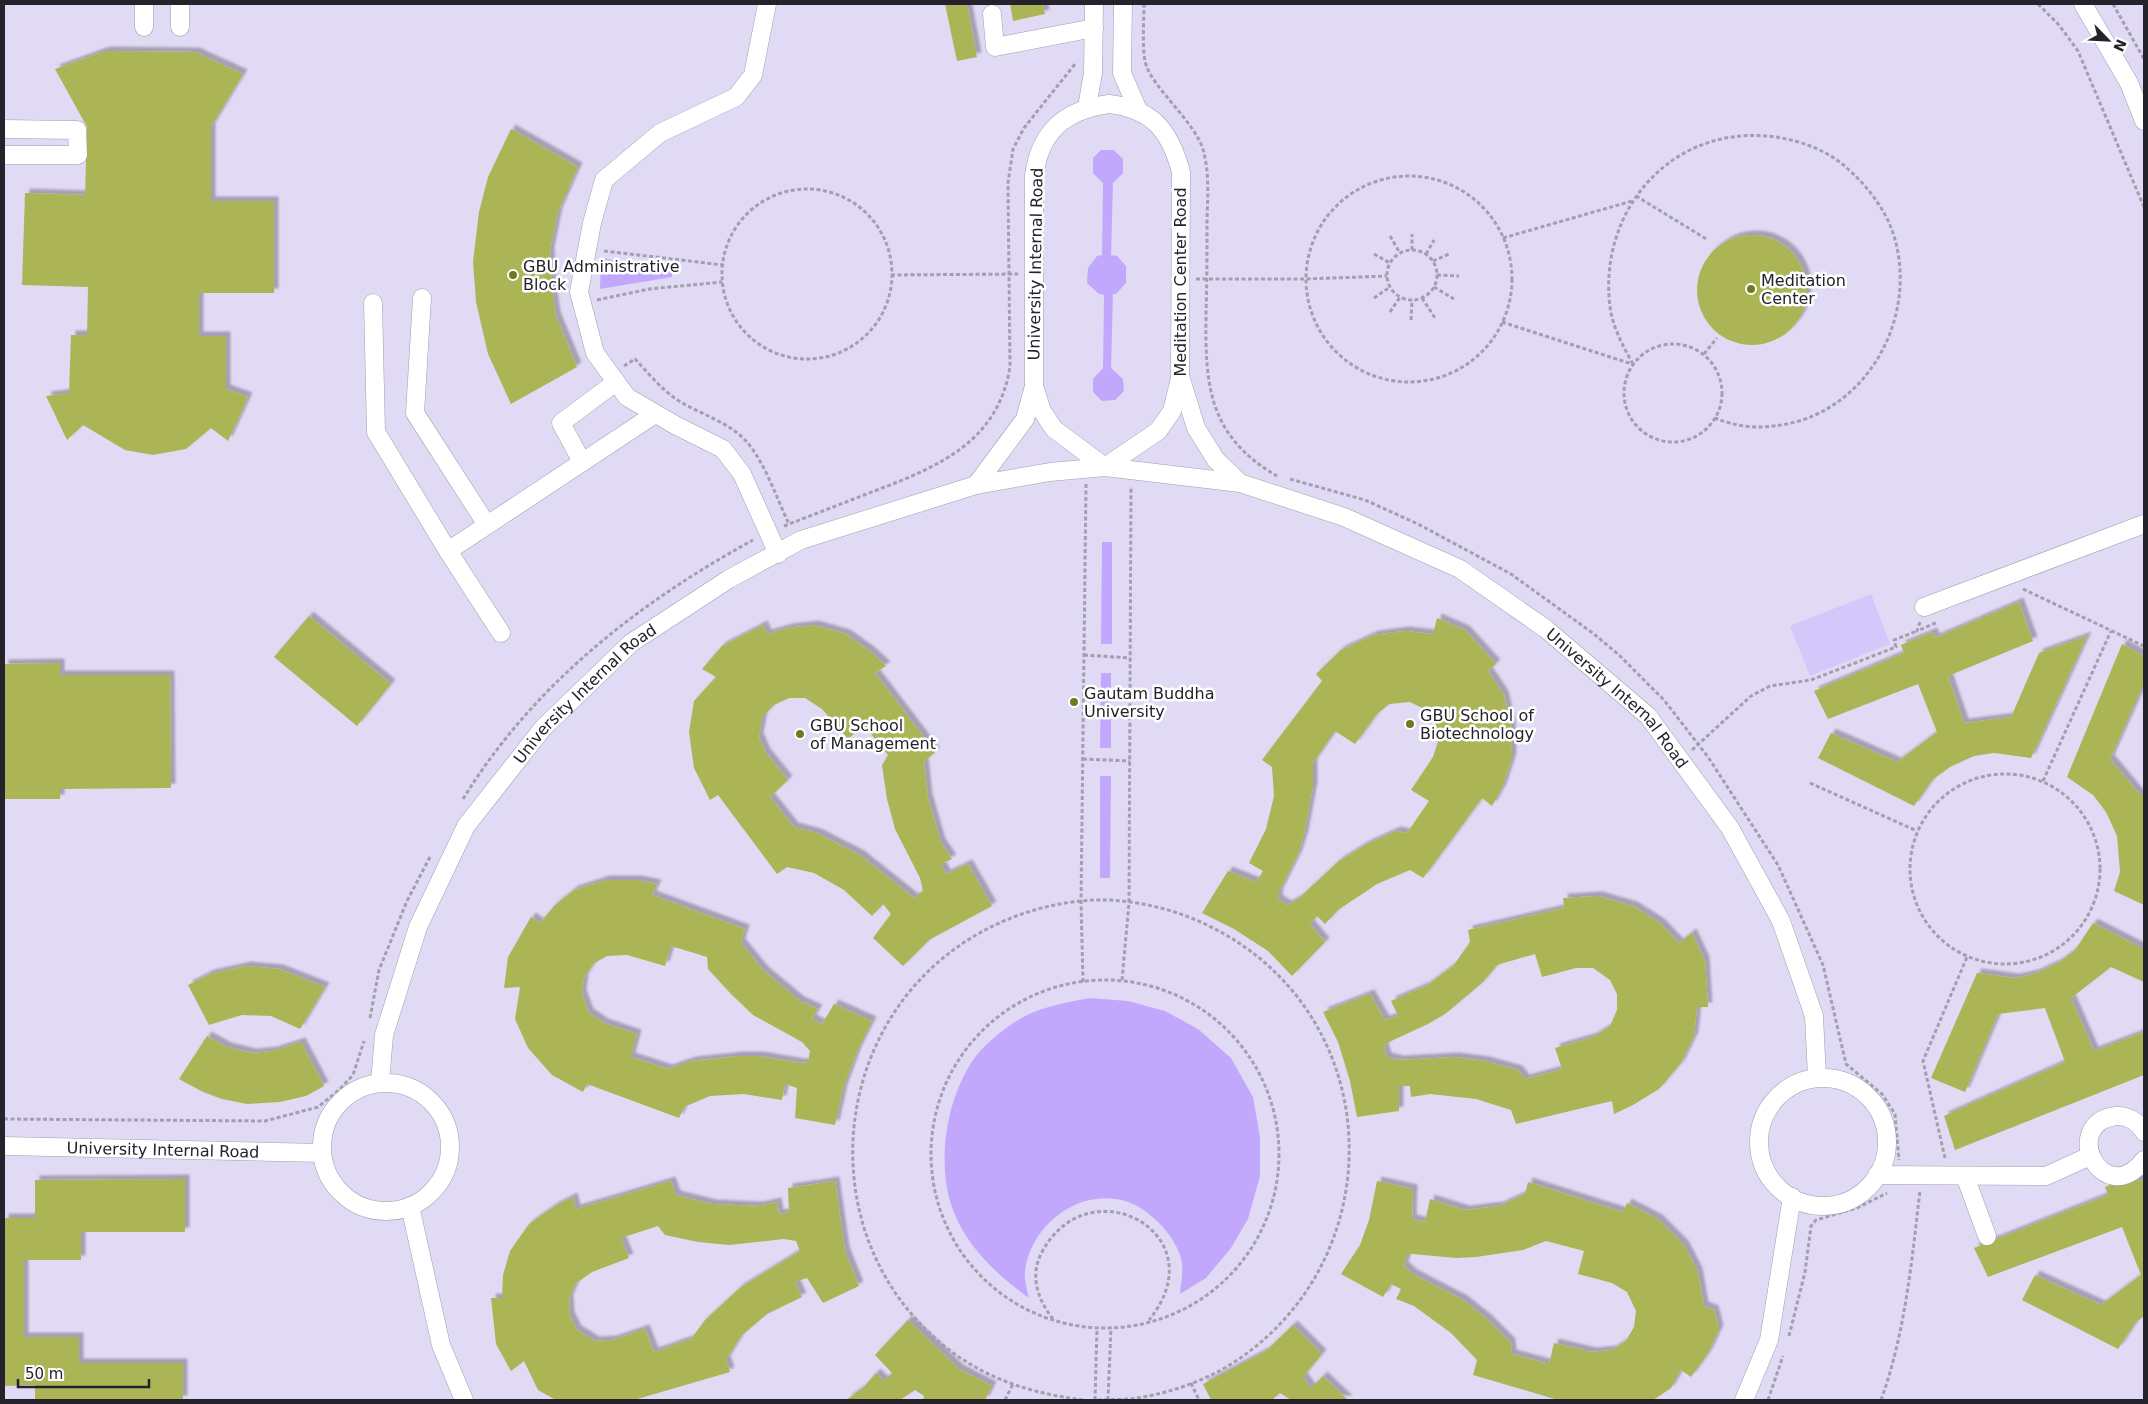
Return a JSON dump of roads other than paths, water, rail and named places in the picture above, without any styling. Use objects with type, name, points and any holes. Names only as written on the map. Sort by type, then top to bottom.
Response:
[{"type":"lane","points":[[144,4],[144,27]]},
{"type":"lane","points":[[180,4],[180,27]]},
{"type":"lane","points":[[767,4],[753,75],[736,97],[660,132],[604,180],[587,248],[579,292],[595,353],[627,397],[655,414],[723,449],[742,474],[778,554]]},
{"type":"lane","points":[[1087,107],[1093,73],[1094,4]]},
{"type":"lane","points":[[1122,4],[1122,73],[1138,110]]},
{"type":"lane","points":[[2083,4],[2129,83],[2144,121]]},
{"type":"lane","points":[[992,14],[995,47],[1094,28]]},
{"type":"lane","name":"Meditation Center Road","points":[[1105,467],[1158,431],[1172,411],[1180,379],[1181,172],[1174,147],[1160,127],[1138,110],[1109,104]]},
{"type":"lane","name":"University Internal Road","points":[[976,485],[1025,419],[1034,386],[1036,161],[1046,138],[1057,124],[1067,116],[1087,107],[1109,104]]},
{"type":"lane","points":[[4,129],[77,130],[78,154],[4,155]]},
{"type":"lane","points":[[422,298],[415,413],[488,525]]},
{"type":"lane","points":[[374,303],[376,432],[500,633]]},
{"type":"lane","name":"University Internal Road","points":[[1180,379],[1196,428],[1216,460],[1240,483]]},
{"type":"lane","points":[[582,462],[561,423],[616,382]]},
{"type":"lane","name":"University Internal Road","points":[[1034,386],[1042,411],[1054,428],[1105,467]]},
{"type":"lane","points":[[448,551],[655,414]]},
{"type":"lane","name":"University Internal Road","points":[[380,1082],[384,1035],[418,926],[470,821],[543,728],[631,643],[729,580],[801,540],[976,485],[1105,467],[1240,483],[1344,517],[1460,570],[1546,629],[1648,716],[1730,828],[1781,921],[1814,1016],[1817,1077]]},
{"type":"lane","points":[[1924,607],[2144,524]]},
{"type":"lane","points":[[1817,1077],[1838,1079],[1864,1092],[1881,1113],[1887,1135],[1885,1160],[1873,1183],[1856,1197],[1829,1206],[1808,1205],[1782,1192],[1766,1172],[1758,1148],[1760,1126],[1773,1101],[1798,1082],[1817,1077]]},
{"type":"lane","points":[[380,1082],[402,1084],[428,1097],[444,1118],[451,1140],[448,1165],[436,1188],[419,1203],[392,1212],[371,1210],[345,1197],[329,1178],[322,1153],[323,1132],[336,1106],[361,1087],[380,1082]]},
{"type":"lane","points":[[2144,1132],[2130,1118],[2118,1116],[2108,1118],[2097,1124],[2091,1133],[2088,1144],[2090,1156],[2096,1166],[2114,1176],[2128,1174],[2137,1169],[2144,1160]]},
{"type":"lane","name":"University Internal Road","points":[[4,1146],[322,1153]]},
{"type":"lane","points":[[1877,1175],[2046,1176],[2090,1156]]},
{"type":"lane","points":[[1965,1176],[1987,1236]]},
{"type":"lane","points":[[1744,1400],[1769,1340],[1792,1197]]},
{"type":"lane","points":[[410,1206],[441,1346],[464,1400]]},
{"type":"place","name":"GBU Administrative Block","points":[[513,275]]},
{"type":"place","name":"Meditation Center","points":[[1751,289]]},
{"type":"place","name":"Gautam Buddha University","points":[[1074,702]]},
{"type":"place","name":"GBU School of Biotechnology","points":[[1410,724]]},
{"type":"place","name":"GBU School of Management","points":[[800,734]]}]
